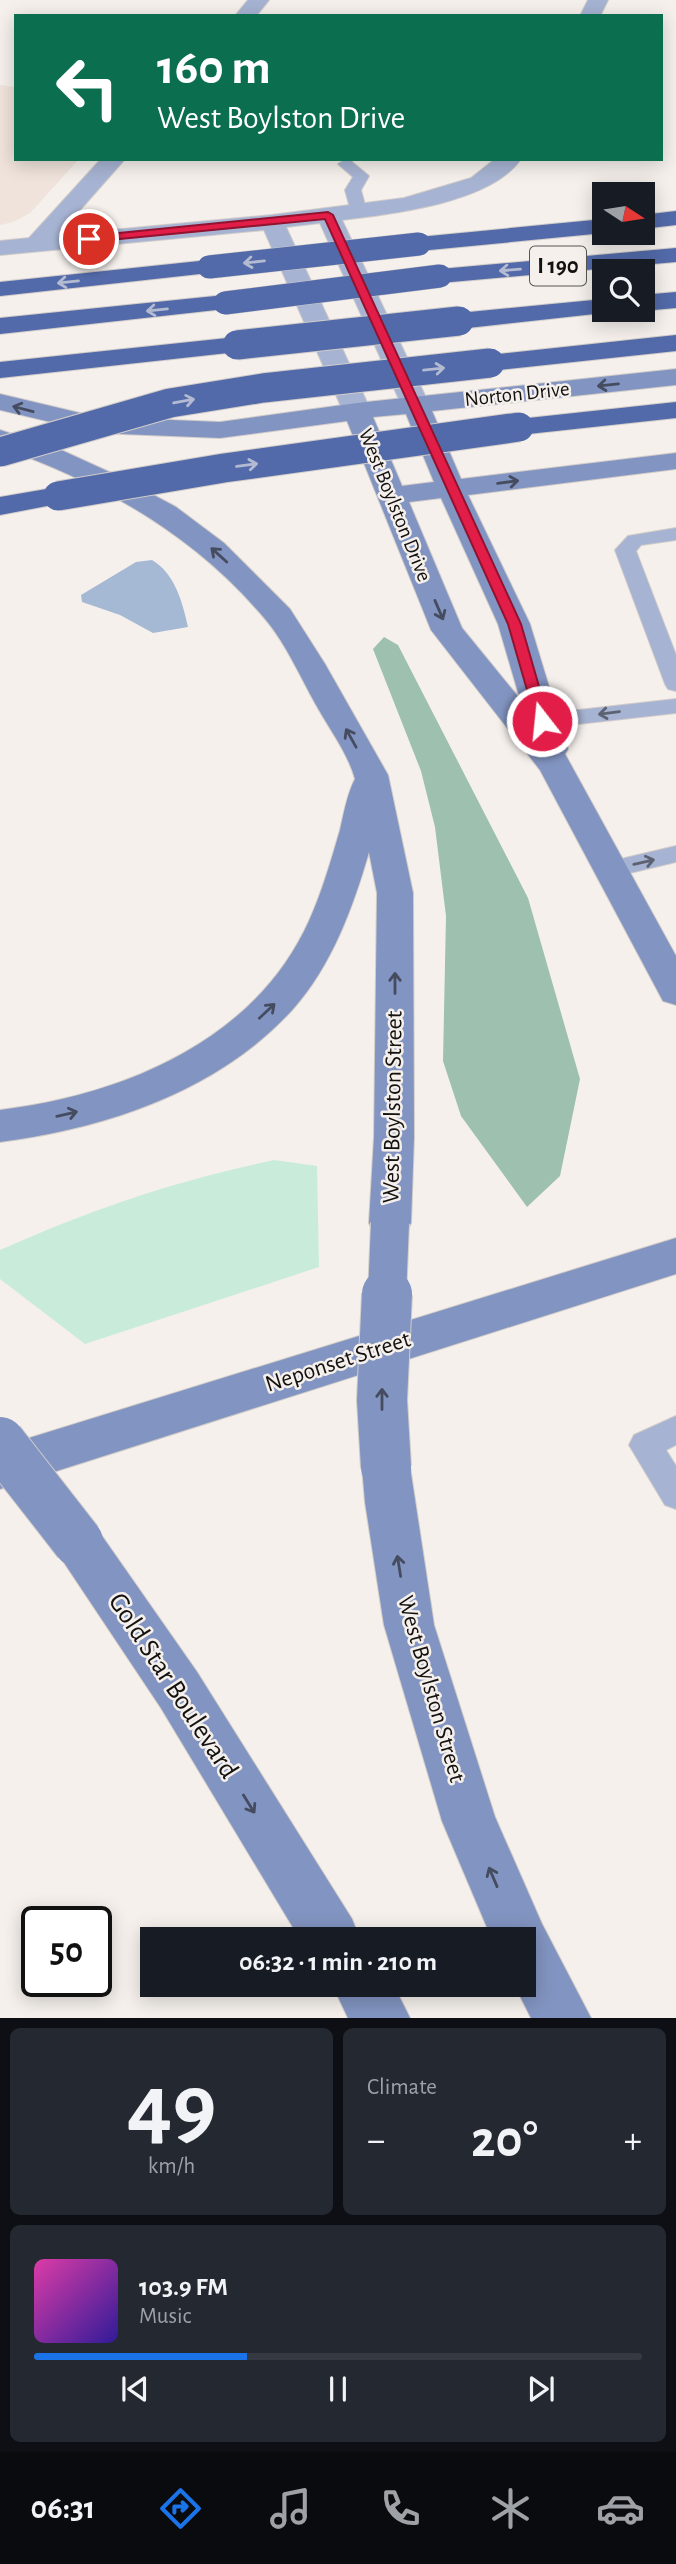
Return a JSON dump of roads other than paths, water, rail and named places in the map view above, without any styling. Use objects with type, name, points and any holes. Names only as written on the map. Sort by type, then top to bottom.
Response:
[{"type":"highway","points":[[655,220],[676,218]]},
{"type":"highway","points":[[0,289],[592,227]]},
{"type":"highway","name":"I 190","points":[[0,326],[225,303],[440,276],[676,256]]},
{"type":"highway","points":[[655,302],[676,300]]},
{"type":"highway","name":"I 190","points":[[0,370],[592,308]]},
{"type":"highway","points":[[0,452],[170,403],[263,388],[676,343]]},
{"type":"highway","points":[[0,506],[224,468],[519,427],[676,410]]},
{"type":"main road","name":"Norton Drive","points":[[0,402],[58,418],[97,425],[220,430],[357,411],[676,377]]},
{"type":"main road","name":"West Boylston Drive","points":[[416,406],[451,489],[514,624],[555,765]]},
{"type":"main road","name":"West Boylston Drive","points":[[357,411],[447,630],[555,765],[676,991]]},
{"type":"main road","name":"West Boylston Street","points":[[0,438],[49,454],[108,482],[166,513],[213,549],[279,616],[371,775],[395,893],[394,1114],[382,1400],[389,1502],[409,1625],[469,1821],[515,1927]]},
{"type":"main road","points":[[391,496],[676,461]]},
{"type":"main road","points":[[0,1126],[94,1108],[167,1080],[223,1047],[268,1010],[288,991],[307,962],[335,903],[350,859],[371,775]]},
{"type":"main road","name":"Neponset Street","points":[[0,1468],[676,1256]]},
{"type":"main road","name":"Gold Star Boulevard","points":[[0,1442],[78,1542],[179,1690],[325,1927]]},
{"type":"main road","points":[[536,1969],[562,2018]]},
{"type":"main road","points":[[368,1997],[381,2018]]},
{"type":"street","points":[[247,14],[260,0]]},
{"type":"street","points":[[37,244],[112,161]]},
{"type":"street","points":[[0,248],[272,222],[407,205],[479,184],[508,161]]},
{"type":"street","name":"West Boylston Drive","points":[[328,215],[416,406]]},
{"type":"street","name":"West Boylston Drive","points":[[272,222],[357,411]]},
{"type":"lane","points":[[346,164],[361,176],[353,190],[359,212]]},
{"type":"lane","points":[[674,673],[625,550],[635,540],[676,534]]},
{"type":"lane","points":[[542,721],[676,706]]},
{"type":"lane","points":[[612,869],[676,854]]},
{"type":"lane","points":[[676,1430],[645,1445],[676,1494]]},
{"type":"water","points":[[152,560],[172,581],[188,627],[153,633],[120,615],[82,602],[81,595],[136,562]]}]
